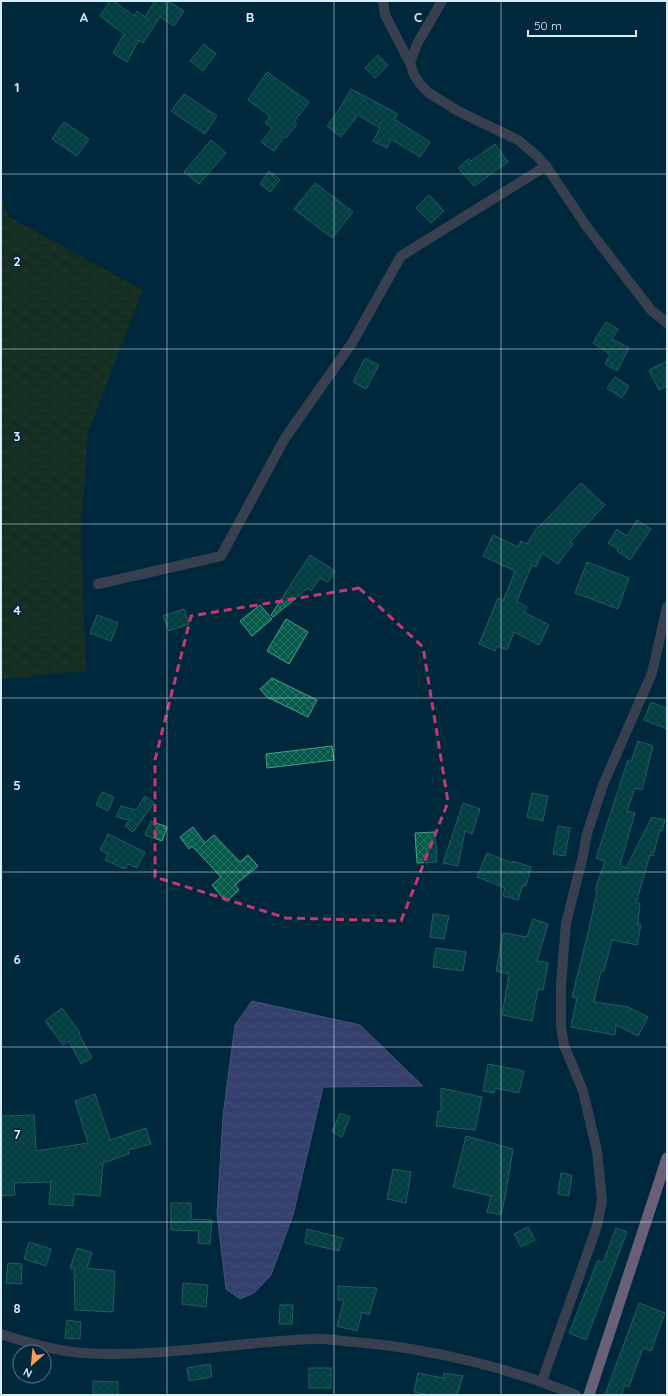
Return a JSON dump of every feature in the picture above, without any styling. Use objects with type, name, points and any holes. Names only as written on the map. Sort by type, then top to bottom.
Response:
[{"type":"highway","points":[[589,1395],[667,1158]]},
{"type":"street","points":[[383,1],[385,15],[410,63],[414,75],[421,85],[429,93],[458,111],[518,140],[536,155],[546,166],[587,226],[651,310],[667,323]]},
{"type":"street","points":[[410,63],[417,44],[442,1]]},
{"type":"street","points":[[98,584],[221,556],[285,438],[352,343],[401,256],[546,166]]},
{"type":"street","points":[[542,1381],[597,1226],[602,1200],[595,1144],[583,1091],[564,1045],[561,1027],[561,984],[566,923],[587,834],[603,784],[652,673],[667,607]]},
{"type":"street","points":[[1,1334],[33,1344],[82,1353],[137,1354],[314,1338],[378,1344],[453,1357],[542,1381],[576,1395]]},
{"type":"highlighted area","points":[[359,588],[423,647],[448,802],[401,921],[286,918],[155,877],[155,760],[191,616]]},
{"type":"green space","points":[[1,192],[8,216],[143,290],[88,432],[81,533],[86,671],[1,679]]},
{"type":"water","points":[[252,1001],[360,1025],[423,1086],[323,1087],[293,1215],[271,1275],[254,1293],[240,1299],[226,1289],[217,1214],[223,1116],[235,1025]]},
{"type":"building","points":[[110,1],[114,1],[134,16],[137,11],[145,17],[155,1],[167,1],[184,11],[174,26],[160,17],[143,43],[139,40],[127,62],[113,53],[124,34],[100,16]]},
{"type":"building","points":[[204,44],[216,54],[203,71],[190,61]]},
{"type":"building","points":[[378,55],[388,65],[375,78],[365,68]]},
{"type":"building","points":[[267,72],[309,102],[294,122],[297,124],[286,138],[284,137],[274,151],[261,142],[272,128],[265,123],[270,116],[248,100]]},
{"type":"building","points":[[351,89],[398,114],[394,119],[430,142],[420,157],[391,139],[387,148],[373,141],[380,128],[358,115],[341,137],[327,126]]},
{"type":"building","points":[[184,94],[217,116],[205,134],[171,111]]},
{"type":"building","points":[[64,122],[89,139],[77,156],[52,139]]},
{"type":"building","points":[[211,140],[226,153],[199,184],[184,172]]},
{"type":"building","points":[[495,144],[508,162],[474,186],[458,168],[469,159],[471,161]]},
{"type":"building","points":[[269,171],[280,180],[270,192],[260,184]]},
{"type":"building","points":[[315,183],[353,212],[332,238],[294,209]]},
{"type":"building","points":[[429,195],[444,211],[431,223],[416,208]]},
{"type":"building","points":[[606,322],[618,329],[612,339],[629,348],[617,371],[605,364],[610,354],[593,343]]},
{"type":"building","points":[[365,358],[379,365],[366,389],[353,382]]},
{"type":"building","points":[[667,361],[667,386],[659,390],[649,370]]},
{"type":"building","points":[[615,377],[629,386],[622,398],[607,388]]},
{"type":"building","points":[[581,483],[605,505],[570,542],[573,544],[558,564],[542,553],[536,567],[532,565],[517,601],[527,607],[524,612],[549,625],[539,645],[514,632],[507,650],[497,646],[495,651],[479,644],[498,598],[503,601],[515,571],[483,556],[493,535],[518,547],[521,541],[527,544],[538,526],[539,527]]},
{"type":"building","points":[[637,520],[651,529],[630,560],[617,551],[618,549],[608,543],[617,529],[627,536]]},
{"type":"building","points":[[310,555],[335,571],[328,582],[320,578],[311,591],[308,588],[273,617],[271,615]]},
{"type":"building","points":[[587,562],[629,578],[618,609],[575,593]]},
{"type":"building","points":[[260,605],[272,619],[252,636],[240,621]]},
{"type":"building","points":[[184,609],[189,624],[169,631],[163,616]]},
{"type":"building","points":[[97,615],[118,623],[111,641],[90,633]]},
{"type":"building","points":[[286,619],[308,632],[289,664],[267,651]]},
{"type":"building","points":[[272,678],[317,700],[308,717],[267,697],[260,689]]},
{"type":"building","points":[[651,702],[667,709],[667,729],[644,720]]},
{"type":"building","points":[[638,741],[653,746],[642,790],[635,788],[627,811],[635,813],[620,865],[626,868],[652,817],[665,820],[662,831],[660,830],[653,856],[650,855],[636,903],[640,903],[638,924],[641,925],[637,945],[612,940],[604,971],[601,971],[594,1002],[628,1007],[648,1017],[638,1036],[616,1025],[615,1035],[571,1027],[577,998],[572,997],[589,929],[597,891],[595,890],[605,861],[596,858],[628,760],[631,762]]},
{"type":"building","points":[[332,746],[334,760],[267,768],[266,754]]},
{"type":"building","points":[[102,792],[114,797],[108,811],[96,805]]},
{"type":"building","points":[[532,793],[548,796],[543,821],[527,817]]},
{"type":"building","points":[[145,796],[154,803],[133,832],[125,826],[129,820],[116,817],[121,806],[136,810]]},
{"type":"building","points":[[463,803],[480,809],[472,834],[465,831],[458,866],[443,863]]},
{"type":"building","points":[[151,821],[167,827],[162,841],[145,835]]},
{"type":"building","points":[[558,826],[570,828],[565,856],[553,854]]},
{"type":"building","points":[[193,827],[205,843],[214,835],[240,862],[248,855],[258,866],[235,885],[239,890],[226,902],[212,885],[221,877],[192,846],[189,849],[180,837]]},
{"type":"building","points":[[435,832],[437,862],[417,863],[415,833]]},
{"type":"building","points":[[108,834],[145,852],[137,868],[128,864],[125,869],[105,860],[108,854],[100,850]]},
{"type":"building","points":[[487,853],[512,863],[513,861],[531,867],[526,886],[523,885],[518,900],[503,896],[505,888],[477,877]]},
{"type":"building","points":[[433,914],[449,916],[444,939],[430,937]]},
{"type":"building","points":[[533,919],[548,924],[537,961],[548,963],[543,990],[538,989],[532,1021],[502,1015],[509,974],[496,971],[503,933],[527,937]]},
{"type":"building","points":[[436,948],[466,952],[463,971],[433,967]]},
{"type":"building","points":[[62,1008],[80,1033],[79,1034],[92,1058],[81,1064],[69,1041],[63,1045],[45,1021]]},
{"type":"building","points":[[488,1064],[524,1071],[519,1093],[495,1088],[494,1093],[483,1091]]},
{"type":"building","points":[[441,1088],[482,1097],[475,1130],[436,1126],[438,1111],[441,1112]]},
{"type":"building","points":[[95,1094],[110,1140],[146,1128],[151,1144],[128,1150],[129,1154],[103,1163],[100,1196],[74,1194],[73,1206],[49,1204],[51,1182],[14,1183],[15,1195],[1,1196],[1,1116],[34,1115],[36,1151],[88,1143],[75,1101]]},
{"type":"building","points":[[340,1113],[350,1117],[342,1137],[332,1132]]},
{"type":"building","points":[[466,1136],[513,1149],[501,1215],[487,1212],[491,1196],[453,1187]]},
{"type":"building","points":[[393,1169],[411,1172],[406,1203],[387,1199]]},
{"type":"building","points":[[561,1173],[572,1175],[569,1196],[558,1194]]},
{"type":"building","points":[[171,1203],[191,1203],[191,1219],[212,1220],[210,1244],[198,1243],[199,1231],[171,1230]]},
{"type":"building","points":[[528,1227],[535,1240],[521,1247],[514,1234]]},
{"type":"building","points":[[616,1228],[627,1232],[586,1340],[569,1333],[598,1260],[603,1263]]},
{"type":"building","points":[[307,1229],[343,1238],[339,1251],[305,1243]]},
{"type":"building","points":[[29,1242],[51,1249],[46,1266],[24,1259]]},
{"type":"building","points":[[77,1248],[92,1253],[87,1268],[115,1271],[113,1312],[75,1310],[74,1269],[70,1268]]},
{"type":"building","points":[[8,1263],[22,1264],[21,1284],[6,1283]]},
{"type":"building","points":[[183,1283],[208,1285],[206,1307],[182,1304]]},
{"type":"building","points":[[338,1286],[377,1288],[369,1315],[362,1312],[357,1331],[337,1326],[344,1300],[338,1300]]},
{"type":"building","points":[[639,1303],[665,1313],[651,1351],[643,1348],[629,1387],[625,1385],[621,1395],[605,1395]]},
{"type":"building","points":[[280,1305],[293,1305],[292,1324],[279,1324]]},
{"type":"building","points":[[67,1320],[81,1322],[80,1339],[65,1338]]},
{"type":"building","points":[[210,1364],[212,1377],[189,1381],[187,1368]]},
{"type":"building","points":[[309,1368],[331,1368],[331,1388],[309,1388]]},
{"type":"building","points":[[418,1373],[443,1378],[444,1373],[463,1376],[457,1395],[428,1395],[414,1392]]},
{"type":"building","points":[[93,1381],[118,1382],[118,1395],[93,1395]]}]
